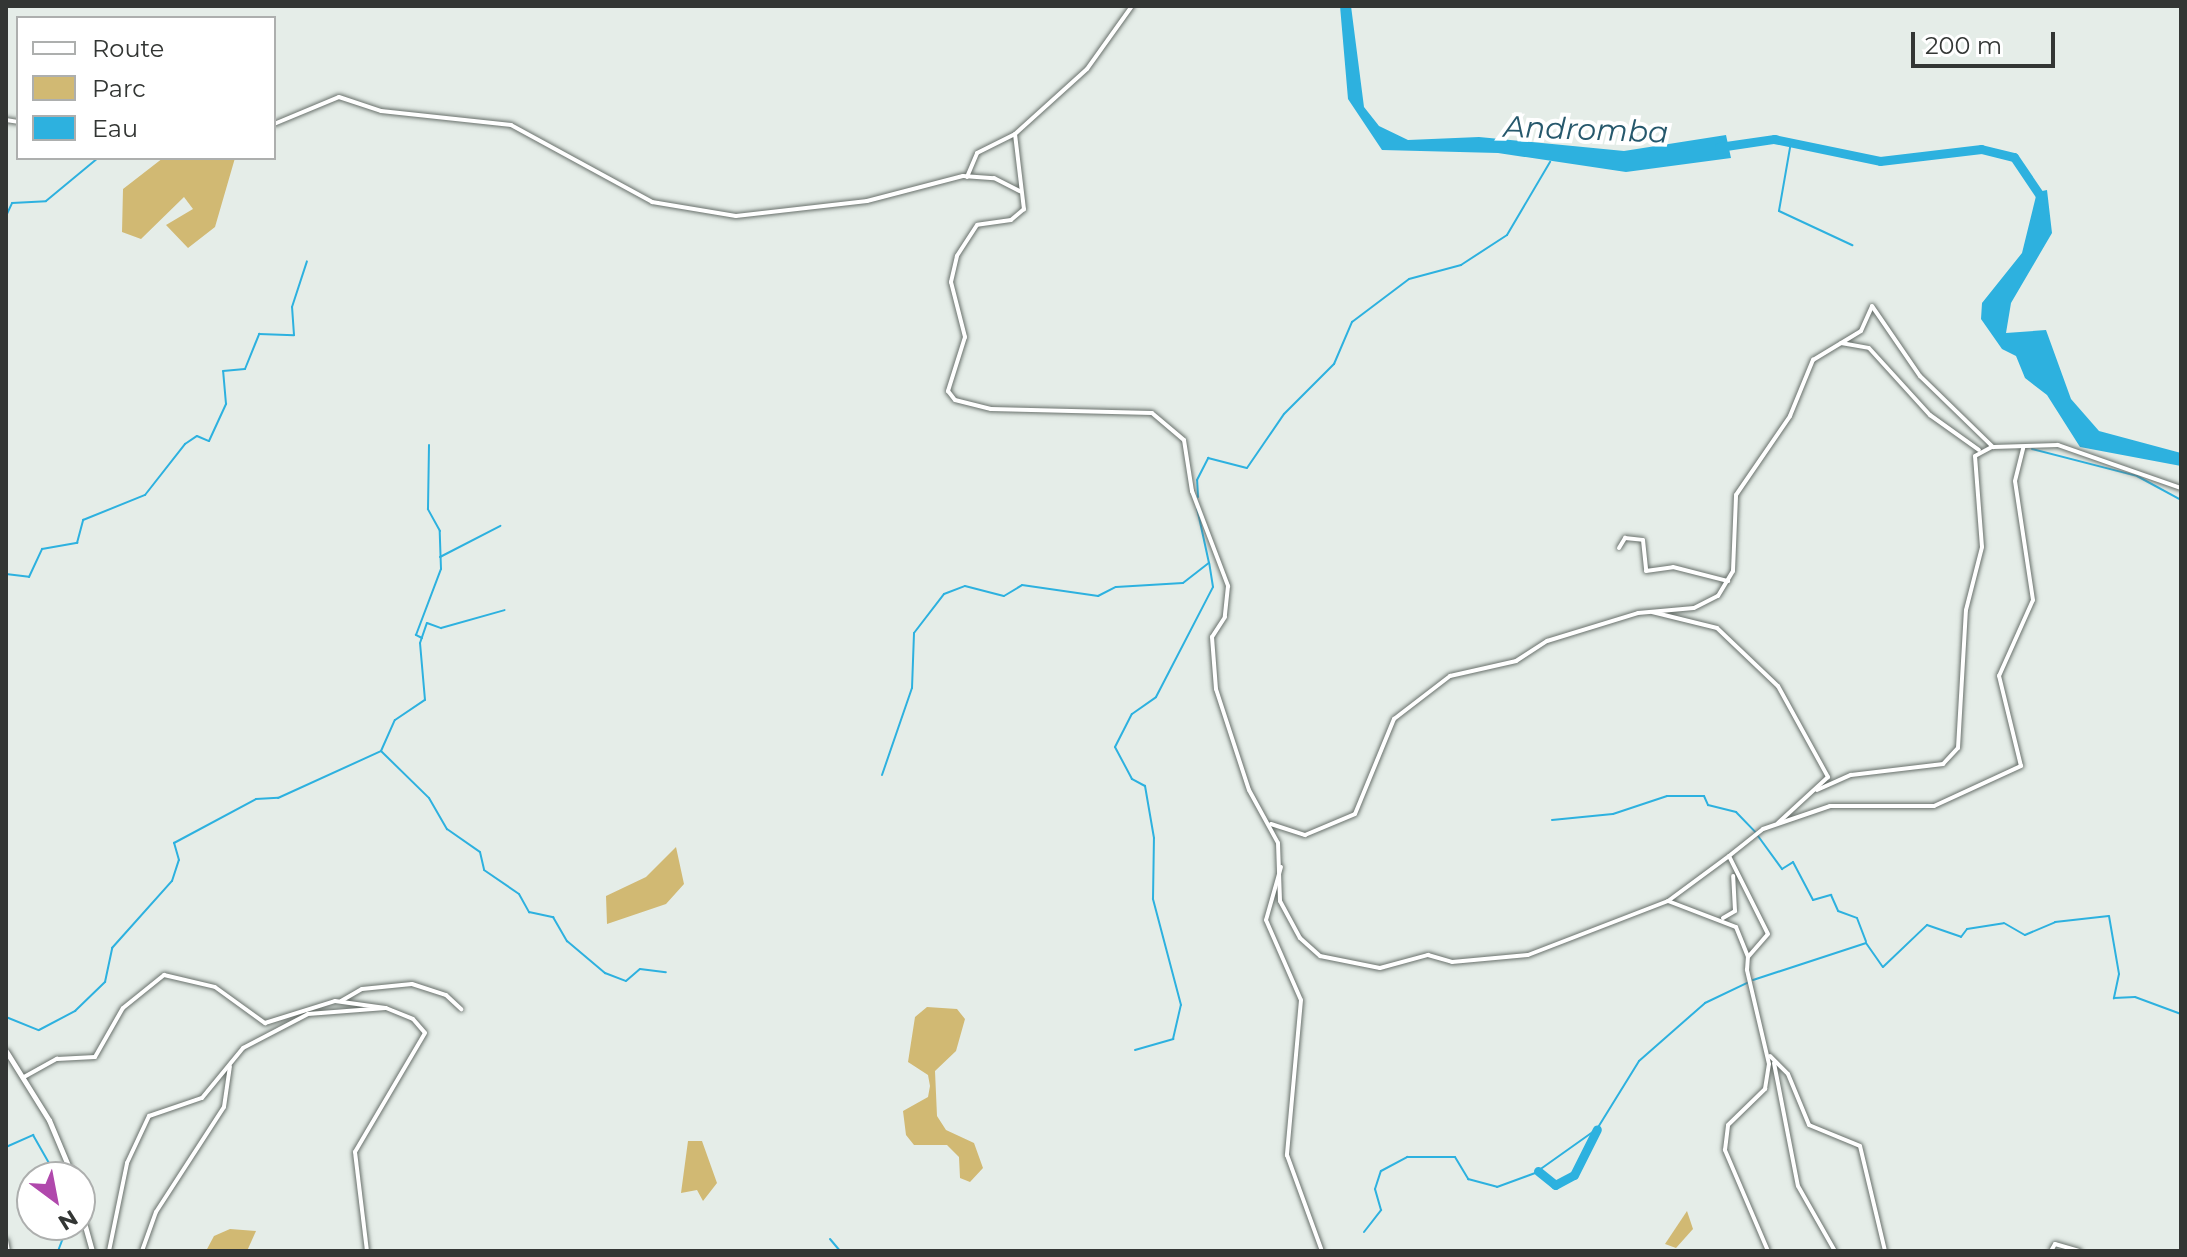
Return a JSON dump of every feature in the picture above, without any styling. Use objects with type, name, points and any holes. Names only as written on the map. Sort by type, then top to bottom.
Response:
[{"type":"street","points":[[967,177],[977,153],[1015,134],[1087,69],[1132,6]]},
{"type":"street","points":[[276,123],[339,97],[381,111],[511,125],[652,202],[736,216],[808,211],[967,177],[1020,191]]},
{"type":"street","points":[[1015,134],[1024,209],[1018,217],[983,221],[957,256],[951,282],[965,337],[949,394],[991,409],[1152,413],[1184,440],[1192,491],[1228,586],[1225,617],[1212,637],[1216,689],[1249,790],[1271,824],[1282,866],[1282,909],[1314,952],[1380,968],[1428,955],[1470,959],[1572,944],[1668,901],[1777,825],[1826,784],[1825,769],[1760,661],[1717,628],[1651,611]]},
{"type":"street","points":[[1271,824],[1305,835],[1355,814],[1394,719],[1450,676],[1518,661],[1547,641],[1651,611],[1709,603],[1728,581],[1736,495],[1790,416],[1813,360],[1861,331],[1869,309],[1878,306],[1920,376],[1993,447]]},
{"type":"street","points":[[1837,343],[1869,348],[1930,415],[1979,450],[2058,445],[2181,488]]},
{"type":"street","points":[[1777,825],[1852,802],[1934,806],[2021,766],[1999,676],[2033,600],[2015,481],[2023,448]]},
{"type":"street","points":[[1817,790],[1851,775],[1943,764],[1958,748],[1962,645],[1982,547],[1974,468],[1979,450]]},
{"type":"street","points":[[1619,548],[1625,538],[1643,540],[1646,571],[1673,567],[1728,581]]},
{"type":"street","points":[[1719,918],[1735,911],[1729,856]]},
{"type":"street","points":[[1282,866],[1266,920],[1301,1000],[1287,1155],[1322,1251]]},
{"type":"street","points":[[1733,873],[1768,934],[1748,957]]},
{"type":"street","points":[[1668,901],[1719,918],[1741,934],[1748,957],[1768,1051],[1765,1089],[1728,1125],[1725,1150],[1768,1251]]},
{"type":"street","points":[[24,1077],[64,1057],[95,1057],[123,1008],[154,977],[215,987],[265,1023],[341,1001],[362,989],[412,984],[446,995],[461,1009]]},
{"type":"street","points":[[341,1001],[386,1008],[413,1019],[425,1033],[355,1152],[367,1251]]},
{"type":"street","points":[[109,1251],[127,1163],[147,1120],[202,1098],[232,1060],[308,1014],[386,1008]]},
{"type":"street","points":[[6,1051],[24,1077],[65,1161]]},
{"type":"street","points":[[1768,1051],[1774,1062],[1798,1186],[1835,1251]]},
{"type":"street","points":[[142,1251],[156,1212],[224,1107],[232,1060]]},
{"type":"street","points":[[1774,1062],[1788,1074],[1809,1125],[1860,1146],[1885,1251]]},
{"type":"street","points":[[6,1240],[8,1251]]},
{"type":"street","points":[[2051,1251],[2055,1244],[2080,1251]]},
{"type":"green space","points":[[160,160],[234,160],[215,227],[188,248],[166,225],[193,209],[184,197],[141,239],[122,232],[123,189]]},
{"type":"green space","points":[[676,847],[684,884],[666,904],[607,924],[606,896],[646,877]]},
{"type":"green space","points":[[927,1007],[957,1009],[965,1019],[956,1051],[935,1071],[937,1116],[946,1130],[974,1143],[983,1168],[970,1182],[960,1178],[959,1157],[947,1145],[914,1145],[906,1135],[903,1111],[928,1097],[930,1086],[928,1075],[908,1062],[915,1017]]},
{"type":"green space","points":[[688,1141],[702,1141],[717,1183],[703,1201],[697,1190],[681,1193]]},
{"type":"green space","points":[[1687,1211],[1693,1229],[1676,1248],[1665,1244]]},
{"type":"green space","points":[[230,1229],[256,1231],[247,1251],[206,1251],[214,1236]]},
{"type":"water","points":[[1340,6],[1351,6],[1364,107],[1379,126],[1408,140],[1479,137],[1624,151],[1726,135],[1731,158],[1626,172],[1498,153],[1382,150],[1348,99]]},
{"type":"water","points":[[2047,190],[2052,233],[2011,303],[2006,333],[2046,330],[2071,399],[2099,431],[2181,453],[2181,466],[2080,447],[2047,395],[2025,378],[2016,356],[2002,349],[1981,319],[1982,303],[2022,253],[2037,192]]},
{"type":"waterway","name":"Andromba","points":[[1719,147],[1774,139],[1880,161],[1981,149],[2014,157],[2043,200]]},
{"type":"waterway","points":[[1791,142],[1779,211],[1852,245]]},
{"type":"waterway","points":[[6,216],[12,203],[46,201],[96,160]]},
{"type":"waterway","points":[[1198,497],[1197,480],[1208,458],[1247,468],[1284,414],[1334,364],[1352,322],[1409,279],[1461,265],[1507,235],[1550,162]]},
{"type":"waterway","points":[[6,574],[29,577],[42,549],[77,543],[83,520],[145,495],[185,444],[197,436],[209,441],[226,404],[223,371],[245,369],[259,334],[294,335],[292,307],[307,261]]},
{"type":"waterway","points":[[422,638],[416,635],[441,569],[440,531],[428,509],[429,445]]},
{"type":"waterway","points":[[2032,449],[2137,476],[2181,500]]},
{"type":"waterway","points":[[882,775],[912,688],[914,633],[944,594],[965,586],[1004,596],[1022,585],[1098,596],[1116,587],[1183,583],[1209,563],[1197,508]]},
{"type":"waterway","points":[[440,557],[500,526]]},
{"type":"waterway","points":[[1135,1050],[1173,1039],[1181,1005],[1153,899],[1154,838],[1145,786],[1132,779],[1115,747],[1132,714],[1156,697],[1213,587],[1209,563]]},
{"type":"waterway","points":[[6,1017],[39,1030],[75,1011],[105,982],[112,948],[172,881],[179,860],[174,843],[256,799],[278,798],[381,751],[395,720],[425,700],[420,643],[427,623],[441,628],[505,610]]},
{"type":"waterway","points":[[381,751],[429,798],[447,829],[480,852],[484,870],[519,894],[529,912],[553,917],[567,941],[605,973],[626,981],[640,969],[666,972]]},
{"type":"waterway","points":[[1552,820],[1613,814],[1667,796],[1704,796],[1708,805],[1736,812],[1755,832]]},
{"type":"waterway","points":[[1758,836],[1782,869],[1793,862],[1813,900],[1831,895],[1838,911],[1857,918],[1866,941]]},
{"type":"waterway","points":[[1753,980],[1866,943],[1883,967],[1927,925],[1961,937],[1967,929],[2004,923],[2025,935],[2055,922],[2109,916],[2119,974],[2114,998],[2135,997],[2181,1014]]},
{"type":"waterway","points":[[1364,1232],[1381,1210],[1375,1189],[1381,1171],[1407,1157],[1455,1157],[1468,1179],[1497,1187],[1535,1173],[1597,1129],[1639,1061],[1705,1003],[1749,982]]},
{"type":"waterway","points":[[1538,1171],[1555,1185],[1574,1175],[1597,1129]]},
{"type":"waterway","points":[[6,1147],[33,1135],[48,1161]]},
{"type":"waterway","points":[[830,1239],[840,1251]]},
{"type":"waterway","points":[[58,1251],[62,1241]]}]
